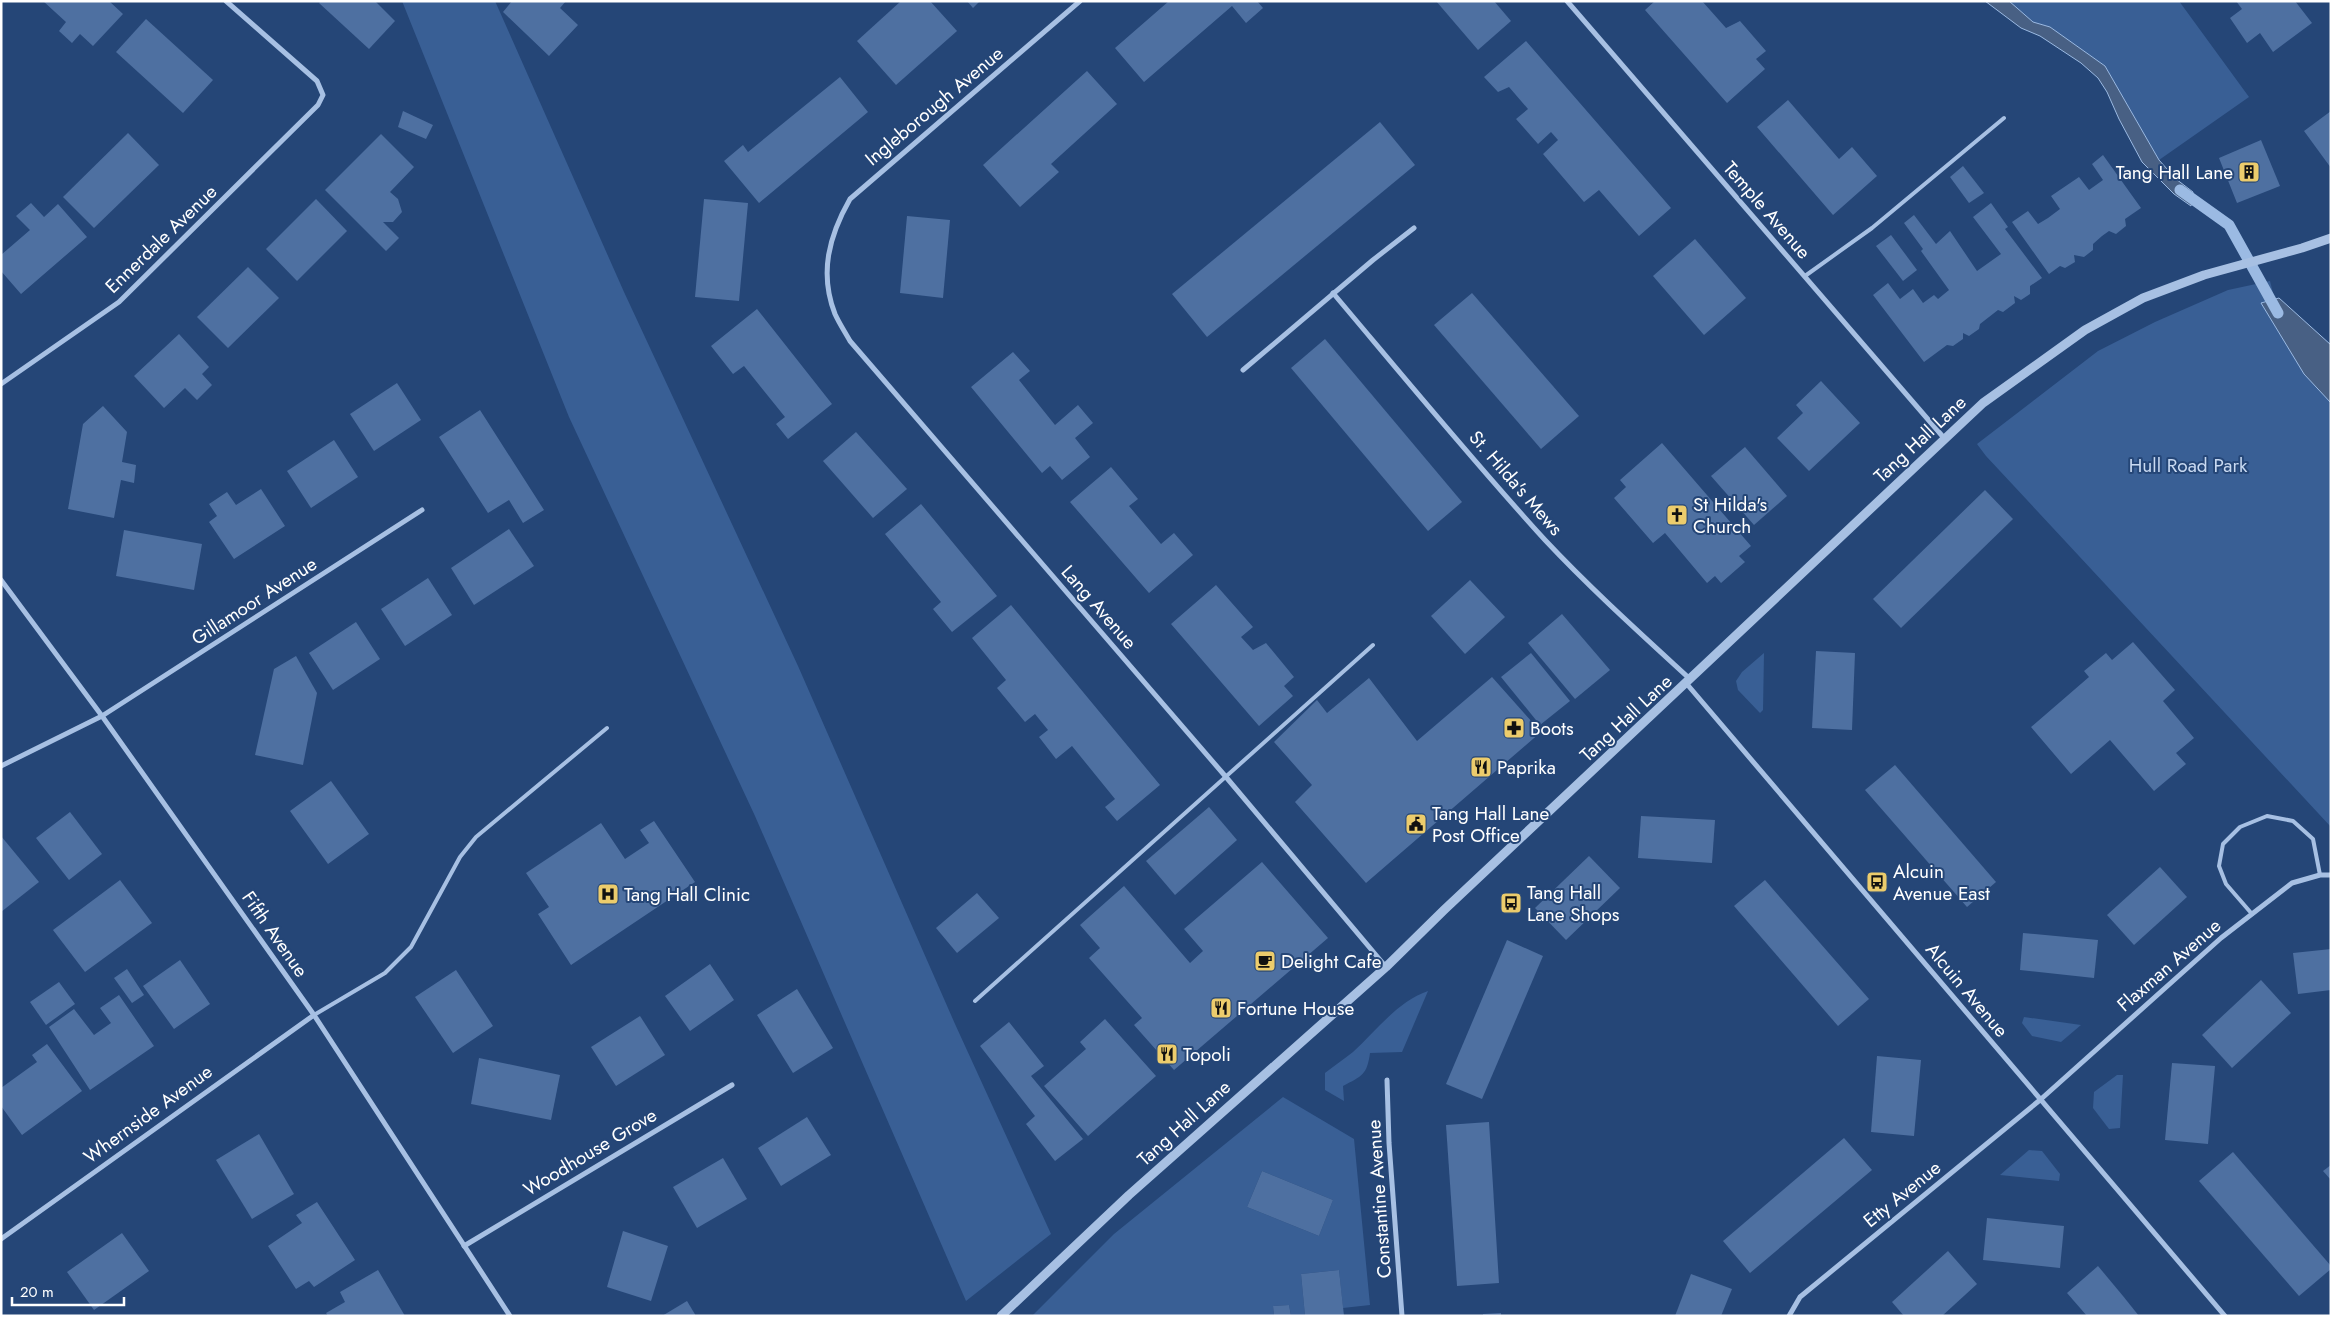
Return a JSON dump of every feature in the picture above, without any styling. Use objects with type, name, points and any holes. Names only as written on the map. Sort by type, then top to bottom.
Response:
[{"type":"street","name":"Ennerdale Avenue","points":[[1,384],[119,302],[318,105],[323,94],[317,81],[226,1]]},
{"type":"street","name":"Ingleborough Avenue","points":[[829,250],[836,223],[850,199],[1080,1]]},
{"type":"street","name":"Temple Avenue","points":[[1567,1],[1944,438]]},
{"type":"street","points":[[1243,370],[1333,293],[1414,228]]},
{"type":"street","name":"Tang Hall Lane","points":[[1002,1316],[1129,1195],[1386,967],[1983,403],[2085,330],[2143,298],[2217,272],[2331,238]]},
{"type":"street","name":"Lang Avenue","points":[[829,250],[827,279],[835,314],[850,341],[1226,777],[1386,967]]},
{"type":"street","name":"St. Hilda's Mews","points":[[1333,293],[1488,476],[1546,541],[1688,681]]},
{"type":"street","name":"Gillamoor Avenue","points":[[1,766],[102,716],[422,510]]},
{"type":"street","name":"Fifth Avenue","points":[[1,580],[102,716],[314,1015],[510,1316]]},
{"type":"street","name":"Alcuin Avenue","points":[[1688,681],[2040,1100],[2225,1316]]},
{"type":"street","name":"Flaxman Avenue","points":[[2040,1100],[2221,938],[2292,883],[2320,875],[2331,875]]},
{"type":"street","name":"Whernside Avenue","points":[[1,1239],[314,1015]]},
{"type":"street","name":"Constantine Avenue","points":[[1387,1080],[1389,1143],[1402,1316]]},
{"type":"street","name":"Woodhouse Grove","points":[[464,1246],[732,1085]]},
{"type":"street","name":"Etty Avenue","points":[[1789,1316],[1800,1297],[2040,1100]]},
{"type":"lane","points":[[1805,276],[1872,228],[2004,118]]},
{"type":"lane","points":[[974,1001],[1373,645]]},
{"type":"lane","points":[[314,1015],[385,973],[411,947],[460,857],[476,838],[607,728]]},
{"type":"lane","points":[[2252,914],[2226,884],[2219,866],[2223,844],[2240,826],[2268,816],[2293,821],[2312,839],[2320,875]]},
{"type":"green space","points":[[402,1],[495,1],[624,292],[798,666],[955,1024],[1051,1234],[966,1301],[755,816],[569,417]]},
{"type":"green space","points":[[2009,1],[2179,1],[2249,97],[2159,160],[2105,66],[2050,27],[2033,22]]},
{"type":"green space","name":"Hull Road Park","points":[[2270,281],[2278,313],[2331,375],[2331,827],[1986,456],[1977,444],[2098,351],[2155,322],[2228,290]]},
{"type":"green space","points":[[1764,653],[1763,710],[1760,713],[1738,690],[1736,681],[1742,672]]},
{"type":"green space","points":[[1428,991],[1402,1052],[1370,1053],[1367,1066],[1362,1074],[1343,1086],[1344,1101],[1325,1090],[1325,1073],[1353,1052],[1397,1009]]},
{"type":"green space","points":[[2024,1017],[2081,1025],[2061,1042],[2032,1036],[2022,1023]]},
{"type":"green space","points":[[2117,1075],[2123,1075],[2120,1128],[2109,1129],[2093,1108],[2094,1092]]},
{"type":"green space","points":[[1283,1097],[1354,1139],[1370,1305],[1343,1308],[1339,1270],[1301,1274],[1305,1316],[1291,1316],[1289,1305],[1273,1306],[1274,1316],[1032,1316],[1114,1234]],"holes":[[[1262,1171],[1333,1200],[1319,1236],[1247,1207]]]},
{"type":"green space","points":[[2029,1150],[2042,1151],[2060,1174],[2059,1181],[2000,1175]]},
{"type":"shaded area","points":[[1985,1],[2009,1],[2033,22],[2050,27],[2105,66],[2159,160],[2176,179],[2193,192],[2191,206],[2174,194],[2142,162],[2098,78],[2081,63],[2040,36],[2021,28]]},
{"type":"shaded area","points":[[2279,298],[2331,345],[2331,403],[2304,374],[2261,303]]},
{"type":"building","points":[[43,1],[109,1],[123,14],[93,46],[80,34],[72,43],[59,31],[66,22]]},
{"type":"building","points":[[321,1],[375,1],[395,21],[369,49],[319,3]]},
{"type":"building","points":[[512,1],[566,1],[560,8],[578,25],[549,56],[503,12]]},
{"type":"building","points":[[901,1],[930,1],[957,31],[896,85],[857,41]]},
{"type":"building","points":[[967,1],[980,1],[973,8]]},
{"type":"building","points":[[1169,1],[1257,1],[1263,8],[1246,23],[1232,6],[1144,82],[1115,48]]},
{"type":"building","points":[[1436,1],[1494,1],[1511,21],[1478,50]]},
{"type":"building","points":[[1655,1],[1702,1],[1726,28],[1740,21],[1766,51],[1756,59],[1765,69],[1727,103],[1645,10]]},
{"type":"building","points":[[2236,1],[2295,1],[2312,23],[2273,52],[2260,33],[2247,43],[2230,18],[2242,9]]},
{"type":"building","points":[[146,19],[213,80],[183,113],[116,52]]},
{"type":"building","points":[[1526,41],[1671,208],[1639,236],[1599,190],[1584,202],[1543,154],[1558,140],[1551,132],[1538,144],[1516,119],[1528,109],[1509,87],[1498,92],[1484,77]]},
{"type":"building","points":[[1087,71],[1117,104],[1051,164],[1059,172],[1020,207],[983,165]]},
{"type":"building","points":[[840,77],[868,112],[759,203],[724,161],[743,145],[748,152]]},
{"type":"building","points":[[1788,100],[1839,159],[1852,147],[1877,176],[1833,215],[1757,127]]},
{"type":"building","points":[[403,111],[433,125],[426,139],[398,127]]},
{"type":"building","points":[[2331,111],[2331,168],[2304,131]]},
{"type":"building","points":[[1380,122],[1415,165],[1207,337],[1172,294]]},
{"type":"building","points":[[128,133],[159,165],[94,228],[63,197]]},
{"type":"building","points":[[381,134],[414,167],[390,192],[398,199],[402,212],[393,222],[383,222],[399,238],[386,251],[325,190]]},
{"type":"building","name":"Tang Hall Lane","points":[[2261,140],[2280,186],[2237,203],[2219,158]]},
{"type":"building","points":[[2103,155],[2141,208],[2125,219],[2126,226],[2116,234],[2109,231],[2102,236],[2093,244],[2093,250],[2084,257],[2074,255],[2075,262],[2065,268],[2060,266],[2049,274],[2012,222],[2028,211],[2038,224],[2048,218],[2060,209],[2051,196],[2079,177],[2089,190],[2103,180],[2092,164]]},
{"type":"building","points":[[1963,166],[1984,193],[1969,203],[1950,177]]},
{"type":"building","points":[[316,199],[347,231],[297,281],[266,249]]},
{"type":"building","points":[[704,199],[748,203],[739,301],[695,297]]},
{"type":"building","points":[[31,203],[44,217],[58,204],[87,237],[21,294],[1,271],[1,255],[30,230],[16,216]]},
{"type":"building","points":[[1991,203],[2008,227],[2005,229],[2042,278],[2030,286],[2030,294],[2021,300],[2014,296],[2015,303],[2003,312],[1998,310],[1980,324],[1979,329],[1969,336],[1963,333],[1963,339],[1953,346],[1947,345],[1924,362],[1873,295],[1888,283],[1900,299],[1913,289],[1923,303],[1934,295],[1938,299],[1949,290],[1904,223],[1914,215],[1936,244],[1950,231],[1977,271],[2001,254],[1973,217]]},
{"type":"building","points":[[907,216],[950,220],[943,298],[900,293]]},
{"type":"building","points":[[1891,235],[1917,270],[1903,281],[1876,246]]},
{"type":"building","points":[[1695,239],[1746,298],[1704,335],[1653,276]]},
{"type":"building","points":[[248,267],[279,298],[228,348],[197,317]]},
{"type":"building","points":[[1472,293],[1579,416],[1541,449],[1434,325]]},
{"type":"building","points":[[757,309],[832,404],[788,439],[776,424],[785,417],[744,366],[733,374],[711,346]]},
{"type":"building","points":[[179,334],[209,367],[202,374],[212,385],[197,400],[185,388],[164,408],[134,376]]},
{"type":"building","points":[[1325,339],[1462,502],[1428,531],[1291,368]]},
{"type":"building","points":[[1013,352],[1030,371],[1019,380],[1055,425],[1078,405],[1093,423],[1075,438],[1090,457],[1062,480],[1050,466],[1042,473],[971,387]]},
{"type":"building","points":[[1821,381],[1860,423],[1809,471],[1777,438],[1803,413],[1796,405]]},
{"type":"building","points":[[397,383],[421,420],[374,451],[350,414]]},
{"type":"building","points":[[103,406],[127,432],[122,462],[136,465],[134,483],[121,480],[114,518],[68,509],[83,424]]},
{"type":"building","points":[[480,410],[544,510],[523,523],[509,500],[488,513],[439,437]]},
{"type":"building","points":[[856,432],[907,489],[873,518],[823,461]]},
{"type":"building","points":[[334,440],[358,477],[311,508],[287,471]]},
{"type":"building","name":"St Hilda's Church","points":[[1662,443],[1751,546],[1739,556],[1745,562],[1721,583],[1715,576],[1707,583],[1665,533],[1653,543],[1614,498],[1626,487],[1620,480]]},
{"type":"building","points":[[1745,447],[1787,496],[1754,525],[1711,476]]},
{"type":"building","points":[[1111,467],[1138,499],[1129,506],[1161,544],[1174,533],[1193,555],[1149,593],[1070,502]]},
{"type":"building","points":[[261,489],[285,526],[234,559],[209,522],[217,516],[209,504],[227,492],[236,505]]},
{"type":"building","points":[[1985,490],[2013,519],[1901,628],[1873,599]]},
{"type":"building","points":[[921,504],[997,596],[952,632],[933,609],[941,602],[885,534]]},
{"type":"building","points":[[509,529],[534,566],[474,605],[451,568]]},
{"type":"building","points":[[124,530],[202,544],[194,590],[116,576]]},
{"type":"building","points":[[428,578],[452,615],[405,646],[381,609]]},
{"type":"building","points":[[1470,580],[1505,617],[1465,654],[1431,616]]},
{"type":"building","points":[[1216,585],[1253,627],[1241,637],[1253,650],[1266,643],[1294,677],[1284,686],[1293,696],[1259,726],[1171,624]]},
{"type":"building","points":[[1011,605],[1160,785],[1117,821],[1105,807],[1115,799],[1072,746],[1056,759],[1039,737],[1048,730],[1035,714],[1025,722],[997,688],[1006,680],[972,638]]},
{"type":"building","points":[[1562,614],[1610,670],[1575,699],[1528,643]]},
{"type":"building","points":[[356,622],[380,659],[333,690],[309,653]]},
{"type":"building","points":[[2133,642],[2175,690],[2163,701],[2194,738],[2176,753],[2186,764],[2154,791],[2110,740],[2071,774],[2031,727],[2089,677],[2084,671],[2106,653],[2112,660]]},
{"type":"building","points":[[1816,651],[1855,653],[1852,730],[1812,728]]},
{"type":"building","points":[[1531,653],[1570,701],[1540,725],[1501,677]]},
{"type":"building","points":[[296,656],[317,693],[303,765],[255,755],[274,669]]},
{"type":"building","points":[[1492,677],[1541,732],[1366,883],[1295,802],[1312,785],[1274,742],[1317,700],[1327,713],[1369,678],[1417,741]]},
{"type":"building","points":[[1895,765],[1996,882],[1967,907],[1865,790]]},
{"type":"building","points":[[331,781],[369,834],[328,864],[290,811]]},
{"type":"building","points":[[1209,807],[1237,840],[1175,895],[1146,861]]},
{"type":"building","points":[[70,812],[102,854],[69,880],[36,838]]},
{"type":"building","points":[[1641,816],[1715,820],[1712,863],[1638,858]]},
{"type":"building","name":"Tang Hall Clinic","points":[[654,821],[695,882],[571,965],[538,914],[549,907],[526,873],[601,823],[625,859],[649,843],[640,830]]},
{"type":"building","points":[[1,836],[39,882],[1,912]]},
{"type":"building","points":[[1589,856],[1620,888],[1566,940],[1535,908]]},
{"type":"building","points":[[1262,862],[1328,938],[1174,1070],[1134,1025],[1142,1018],[1089,958],[1100,948],[1080,925],[1124,886],[1190,963],[1203,951],[1184,929]]},
{"type":"building","points":[[2160,867],[2187,897],[2134,945],[2107,915]]},
{"type":"building","points":[[120,880],[152,923],[85,972],[53,930]]},
{"type":"building","points":[[1765,880],[1869,999],[1838,1026],[1734,906]]},
{"type":"building","points":[[977,893],[999,918],[957,953],[936,928]]},
{"type":"building","points":[[2023,933],[2098,940],[2094,978],[2020,970]]},
{"type":"building","points":[[1507,940],[1543,956],[1482,1099],[1446,1084]]},
{"type":"building","points":[[2331,949],[2331,990],[2298,994],[2293,953]]},
{"type":"building","points":[[180,960],[210,1004],[174,1029],[143,986]]},
{"type":"building","points":[[710,964],[734,1000],[690,1031],[665,996]]},
{"type":"building","points":[[127,969],[144,995],[132,1003],[114,978]]},
{"type":"building","points":[[456,970],[493,1026],[453,1053],[415,997]]},
{"type":"building","points":[[2261,980],[2291,1013],[2232,1068],[2202,1035]]},
{"type":"building","points":[[59,982],[75,1004],[46,1025],[30,1002]]},
{"type":"building","points":[[797,989],[833,1048],[793,1073],[757,1015]]},
{"type":"building","points":[[119,995],[154,1046],[90,1090],[49,1027],[74,1009],[94,1035],[111,1023],[100,1008]]},
{"type":"building","points":[[640,1016],[665,1055],[616,1086],[591,1047]]},
{"type":"building","points":[[1105,1019],[1156,1076],[1088,1136],[1044,1086],[1086,1049],[1080,1042]]},
{"type":"building","points":[[1009,1022],[1044,1066],[1031,1076],[1083,1139],[1055,1161],[1026,1124],[1035,1116],[980,1046]]},
{"type":"building","points":[[47,1044],[82,1091],[22,1135],[1,1106],[1,1088],[37,1062],[32,1055]]},
{"type":"building","points":[[1877,1056],[1921,1060],[1914,1136],[1871,1132]]},
{"type":"building","points":[[479,1058],[560,1075],[551,1120],[471,1104]]},
{"type":"building","points":[[2172,1063],[2215,1066],[2208,1144],[2165,1140]]},
{"type":"building","points":[[807,1117],[831,1155],[781,1186],[758,1148]]},
{"type":"building","points":[[1489,1122],[1499,1283],[1457,1286],[1446,1125]]},
{"type":"building","points":[[259,1134],[294,1194],[252,1219],[216,1160]]},
{"type":"building","points":[[1844,1138],[1872,1170],[1750,1273],[1723,1241]]},
{"type":"building","points":[[2233,1152],[2331,1266],[2331,1269],[2299,1296],[2199,1181]]},
{"type":"building","points":[[723,1158],[747,1199],[697,1228],[673,1187]]},
{"type":"building","points":[[2331,1165],[2331,1180],[2323,1171]]},
{"type":"building","points":[[1262,1171],[1333,1200],[1319,1236],[1247,1207]]},
{"type":"building","points":[[317,1202],[355,1260],[314,1287],[309,1281],[296,1289],[268,1246],[302,1223],[296,1215]]},
{"type":"building","points":[[1987,1218],[2064,1226],[2060,1268],[1983,1260]]},
{"type":"building","points":[[623,1231],[668,1246],[651,1301],[607,1287]]},
{"type":"building","points":[[122,1233],[149,1271],[94,1310],[67,1272]]},
{"type":"building","points":[[1948,1251],[1977,1284],[1942,1316],[1904,1316],[1892,1302]]},
{"type":"building","points":[[2098,1266],[2139,1316],[2087,1316],[2067,1293]]},
{"type":"building","points":[[378,1270],[405,1316],[328,1316],[326,1313],[345,1302],[340,1292]]},
{"type":"building","points":[[1339,1270],[1344,1316],[1305,1316],[1301,1274]]},
{"type":"building","points":[[1691,1274],[1732,1289],[1721,1316],[1675,1316]]},
{"type":"building","points":[[687,1301],[696,1316],[662,1316]]},
{"type":"building","points":[[1289,1305],[1291,1316],[1274,1316],[1273,1306]]},
{"type":"building","points":[[1501,1313],[1501,1316],[1483,1316],[1483,1314]]},
{"type":"waterway","points":[[2180,190],[2229,225],[2278,313]]},
{"type":"place","name":"Tang Hall Lane","points":[[2249,172]]},
{"type":"place","name":"St Hilda's Church","points":[[1677,515]]},
{"type":"place","name":"Boots","points":[[1514,728]]},
{"type":"place","name":"Paprika","points":[[1481,767]]},
{"type":"place","name":"Tang Hall Lane Post Office","points":[[1416,824]]},
{"type":"place","name":"Alcuin Avenue East","points":[[1877,882]]},
{"type":"place","name":"Tang Hall Clinic","points":[[608,894]]},
{"type":"place","name":"Tang Hall Lane Shops","points":[[1511,903]]},
{"type":"place","name":"Delight Cafe","points":[[1265,961]]},
{"type":"place","name":"Fortune House","points":[[1221,1008]]},
{"type":"place","name":"Topoli","points":[[1167,1054]]}]
